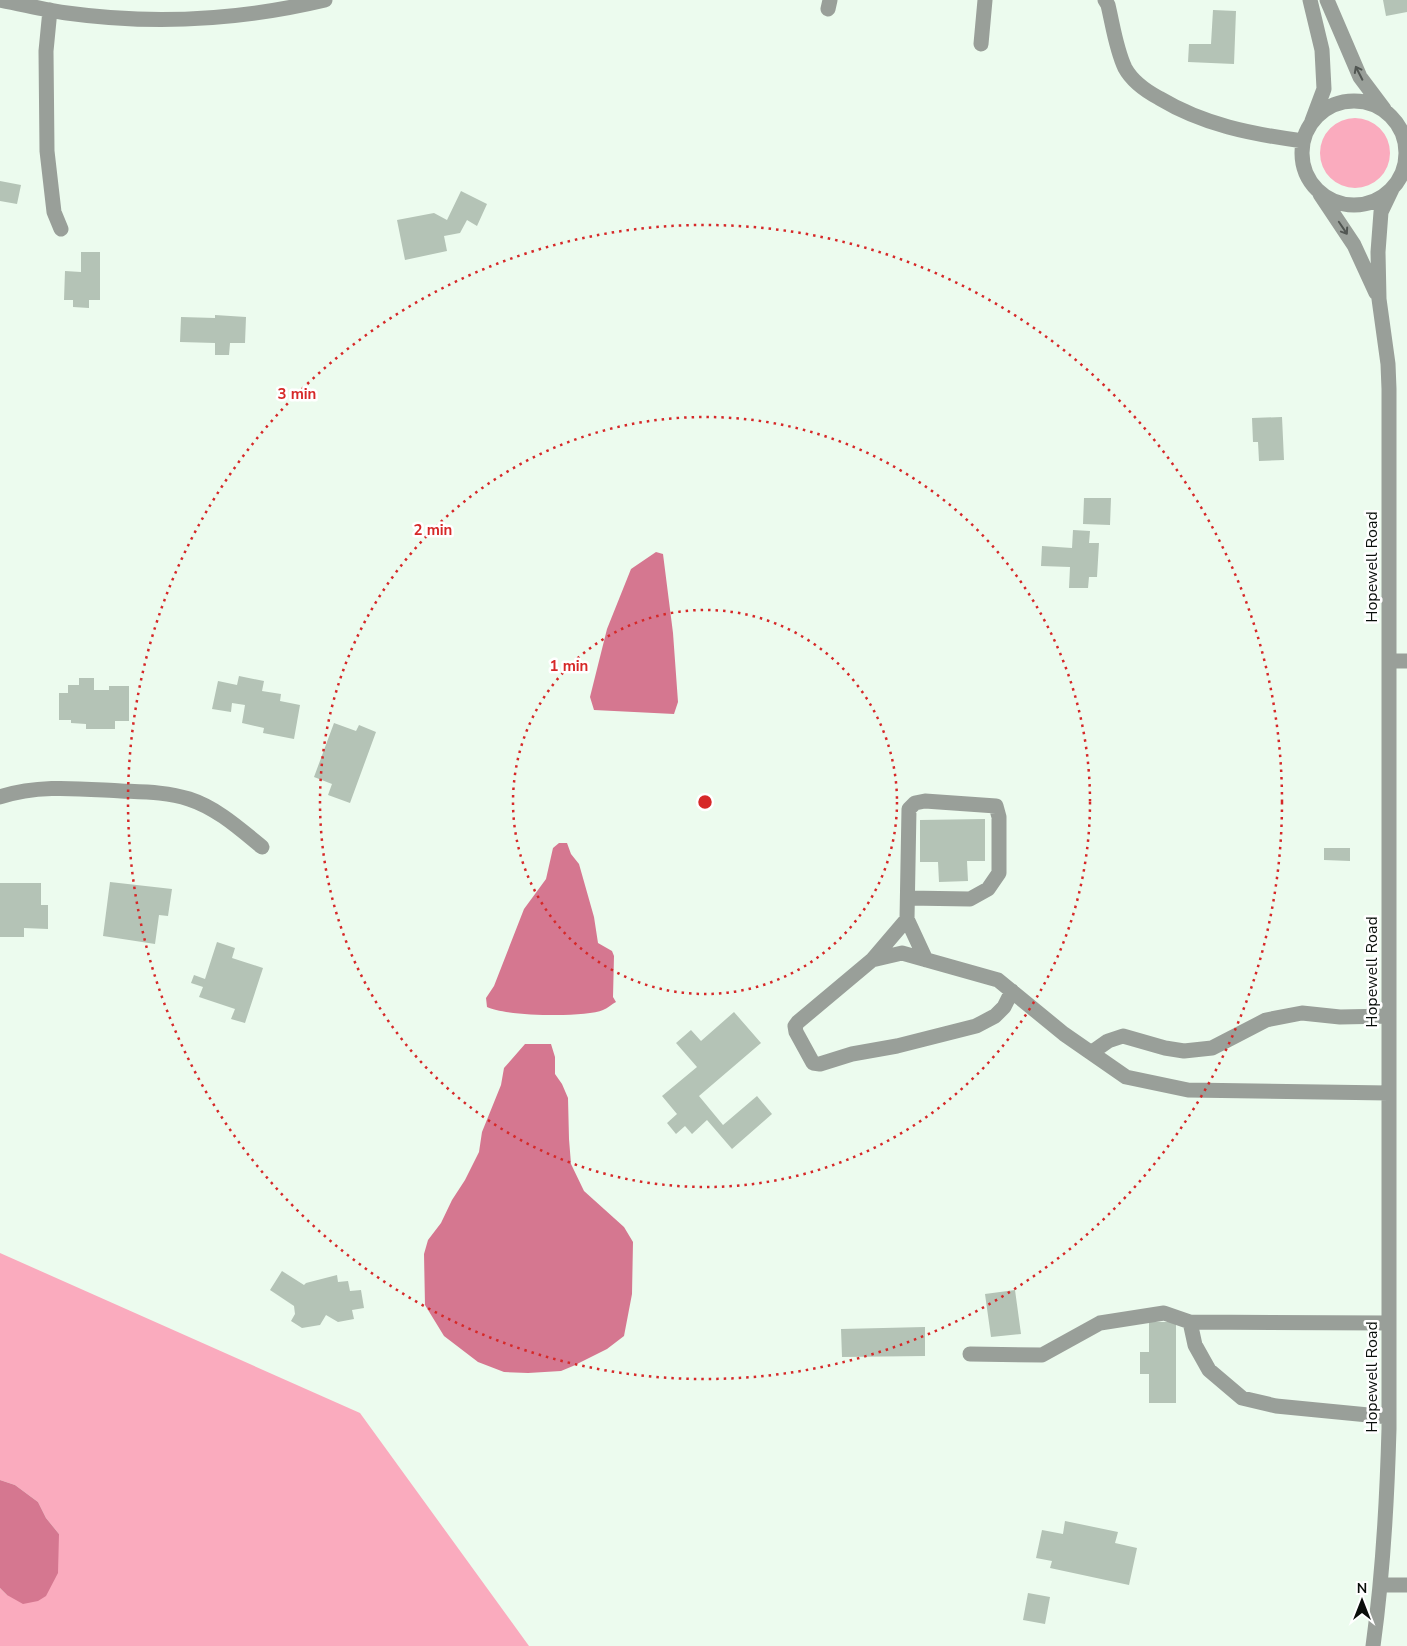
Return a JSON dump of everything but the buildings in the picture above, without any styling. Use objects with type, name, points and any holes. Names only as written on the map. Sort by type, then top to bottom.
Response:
[{"type":"street","points":[[0,0],[66,13],[124,19],[182,20],[298,7],[325,0]]},
{"type":"street","points":[[981,44],[985,0]]},
{"type":"street","points":[[1105,0],[1126,69],[1144,90],[1179,110],[1221,127],[1276,138],[1303,141]]},
{"type":"street","points":[[1310,0],[1322,50],[1324,89],[1303,141],[1302,158],[1306,174],[1316,188],[1329,198],[1345,204],[1362,204],[1378,199],[1398,183],[1404,169],[1406,154],[1403,127],[1387,112],[1360,77],[1327,0]]},
{"type":"street","points":[[50,10],[46,51],[47,151],[54,212],[61,228]]},
{"type":"street","points":[[1310,125],[1322,112],[1337,104],[1354,101],[1372,104],[1387,112]]},
{"type":"street","name":"Hopewell Road","points":[[1373,1646],[1381,1585],[1387,1508],[1389,1417],[1389,389],[1388,364],[1379,299],[1378,252],[1381,212],[1398,183]]},
{"type":"street","name":"Hopewell Road","points":[[1316,188],[1354,245],[1379,299]]},
{"type":"street","points":[[1389,661],[1407,660]]},
{"type":"street","points":[[0,796],[31,790],[62,788],[166,794],[189,799],[212,809],[262,847]]},
{"type":"street","points":[[908,898],[970,899],[988,890],[999,873],[999,818],[996,806],[925,801],[915,803],[909,809],[907,919],[926,960]]},
{"type":"street","points":[[907,919],[872,960],[795,1026],[796,1032],[813,1063],[820,1064],[852,1054],[897,1046],[976,1026],[1000,1012],[1012,991]]},
{"type":"street","points":[[872,960],[902,953],[998,980],[1064,1034],[1126,1077],[1188,1090],[1389,1093]]},
{"type":"street","points":[[1091,1053],[1108,1041],[1123,1036],[1165,1048],[1184,1051],[1212,1048],[1266,1020],[1294,1014],[1313,1013],[1340,1017],[1389,1016]]},
{"type":"street","points":[[970,1354],[1042,1355],[1100,1323],[1164,1313],[1190,1322],[1389,1324]]},
{"type":"street","points":[[1190,1322],[1195,1345],[1209,1370],[1242,1398],[1276,1406],[1389,1417]]},
{"type":"street","points":[[1381,1585],[1407,1585]]},
{"type":"shaded area","points":[[1362,118],[1375,124],[1384,133],[1388,139],[1390,153],[1388,167],[1380,178],[1369,186],[1348,188],[1341,186],[1330,178],[1322,167],[1320,146],[1322,139],[1330,128],[1341,120]]},
{"type":"shaded area","points":[[656,552],[663,554],[673,633],[678,702],[674,714],[594,710],[590,697],[607,629],[631,569]]},
{"type":"shaded area","points":[[559,843],[567,843],[571,854],[579,864],[594,917],[598,943],[612,951],[614,956],[613,997],[616,1002],[594,1013],[563,1015],[526,1014],[487,1007],[486,998],[494,986],[524,909],[546,879],[553,848]]},
{"type":"shaded area","points":[[525,1044],[551,1044],[555,1057],[555,1074],[568,1098],[571,1164],[584,1191],[624,1227],[633,1242],[632,1294],[624,1336],[607,1349],[561,1371],[528,1373],[504,1372],[478,1362],[444,1336],[425,1305],[424,1254],[428,1240],[441,1223],[479,1152],[482,1132],[501,1085],[504,1068]]},
{"type":"shaded area","points":[[0,1253],[360,1413],[529,1646],[0,1646],[0,1588],[7,1595],[59,1534],[46,1518],[38,1502],[15,1485],[0,1480]]},
{"type":"shaded area","points":[[0,1480],[15,1485],[38,1502],[46,1518],[59,1534],[58,1573],[46,1596],[38,1601],[23,1604],[7,1595],[0,1588]]}]
